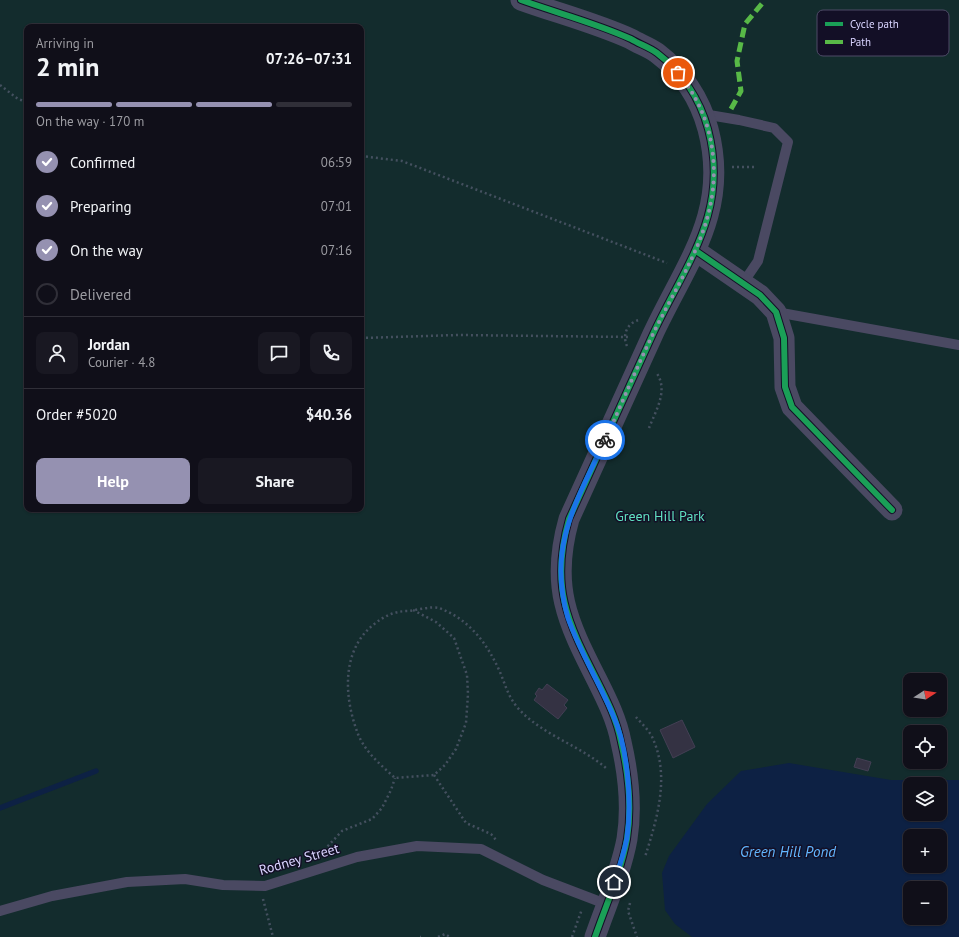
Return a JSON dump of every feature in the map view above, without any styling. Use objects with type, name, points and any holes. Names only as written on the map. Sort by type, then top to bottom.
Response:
[{"type":"street","points":[[521,0],[621,35],[651,48],[674,68],[697,100],[703,114],[712,145],[715,180],[708,217],[696,251],[654,332],[569,519],[562,547],[560,576],[565,610],[572,630],[618,727],[623,750],[626,777],[628,814],[627,838],[595,937]]},
{"type":"street","points":[[696,251],[760,295],[776,312],[784,338],[785,387],[792,407],[892,510]]},
{"type":"lane","points":[[703,114],[774,128],[788,142],[758,261],[743,283]]},
{"type":"lane","points":[[776,312],[959,345]]},
{"type":"lane","name":"Rodney Street","points":[[0,912],[52,896],[139,881],[185,879],[223,886],[266,886],[357,857],[417,846],[481,850],[543,880],[598,901]]},
{"type":"path","points":[[0,85],[18,99],[24,101]]},
{"type":"path","points":[[364,156],[402,161],[665,262]]},
{"type":"path","points":[[730,167],[755,167]]},
{"type":"path","points":[[364,338],[458,335],[636,337]]},
{"type":"path","points":[[649,428],[663,390],[660,377],[654,368]]},
{"type":"path","points":[[413,610],[436,622],[454,638],[467,675],[468,694],[466,723],[456,749],[445,765],[434,775],[395,778],[373,758],[358,735],[351,708],[348,678],[352,653],[364,633],[383,617],[397,611],[437,608],[469,624],[488,648],[508,696],[518,708],[535,723],[594,758],[609,770]]},
{"type":"path","points":[[434,775],[458,812]]},
{"type":"path","points":[[330,866],[327,847],[342,831],[372,820],[382,808],[395,778]]},
{"type":"path","points":[[260,886],[273,937]]},
{"type":"path","points":[[572,937],[586,897]]},
{"type":"path","points":[[438,937],[444,934],[450,937]]},
{"type":"green space","name":"Green Hill Park","points":[[0,0],[959,0],[959,937],[0,937]]},
{"type":"water","name":"Green Hill Pond","points":[[789,763],[891,780],[903,780],[903,821],[947,821],[947,780],[959,780],[959,937],[692,937],[675,924],[665,910],[662,873],[669,856],[707,804],[741,771]]},
{"type":"building","points":[[547,684],[568,700],[564,705],[567,708],[558,719],[534,700],[537,696],[535,694],[539,688],[542,690]]},
{"type":"building","points":[[682,720],[695,747],[673,758],[660,730]]},
{"type":"building","points":[[857,758],[871,762],[868,771],[854,767]]},
{"type":"waterway","points":[[0,808],[96,771]]},
{"type":"marked path","points":[[731,109],[741,91],[737,61],[745,24],[765,0]]},
{"type":"cycle path","points":[[521,0],[618,33],[651,49],[666,60],[682,77],[700,107],[708,129],[713,159],[713,186],[709,212],[701,236],[691,260],[653,334],[569,519],[564,543],[561,564],[565,602],[577,639],[608,703],[617,726],[628,790],[629,815],[627,839],[617,876],[595,937]]},
{"type":"cycle path","points":[[696,251],[760,295],[776,312],[784,338],[785,387],[792,407],[892,510]]},
{"type":"way so far","points":[[605,440],[654,332],[696,251],[708,217],[714,191],[714,159],[706,122],[697,100],[678,73]]},
{"type":"route","points":[[605,440],[566,528],[560,560],[560,576],[563,602],[572,630],[613,715],[618,727],[623,750],[628,796],[628,826],[622,859],[614,882]]}]
